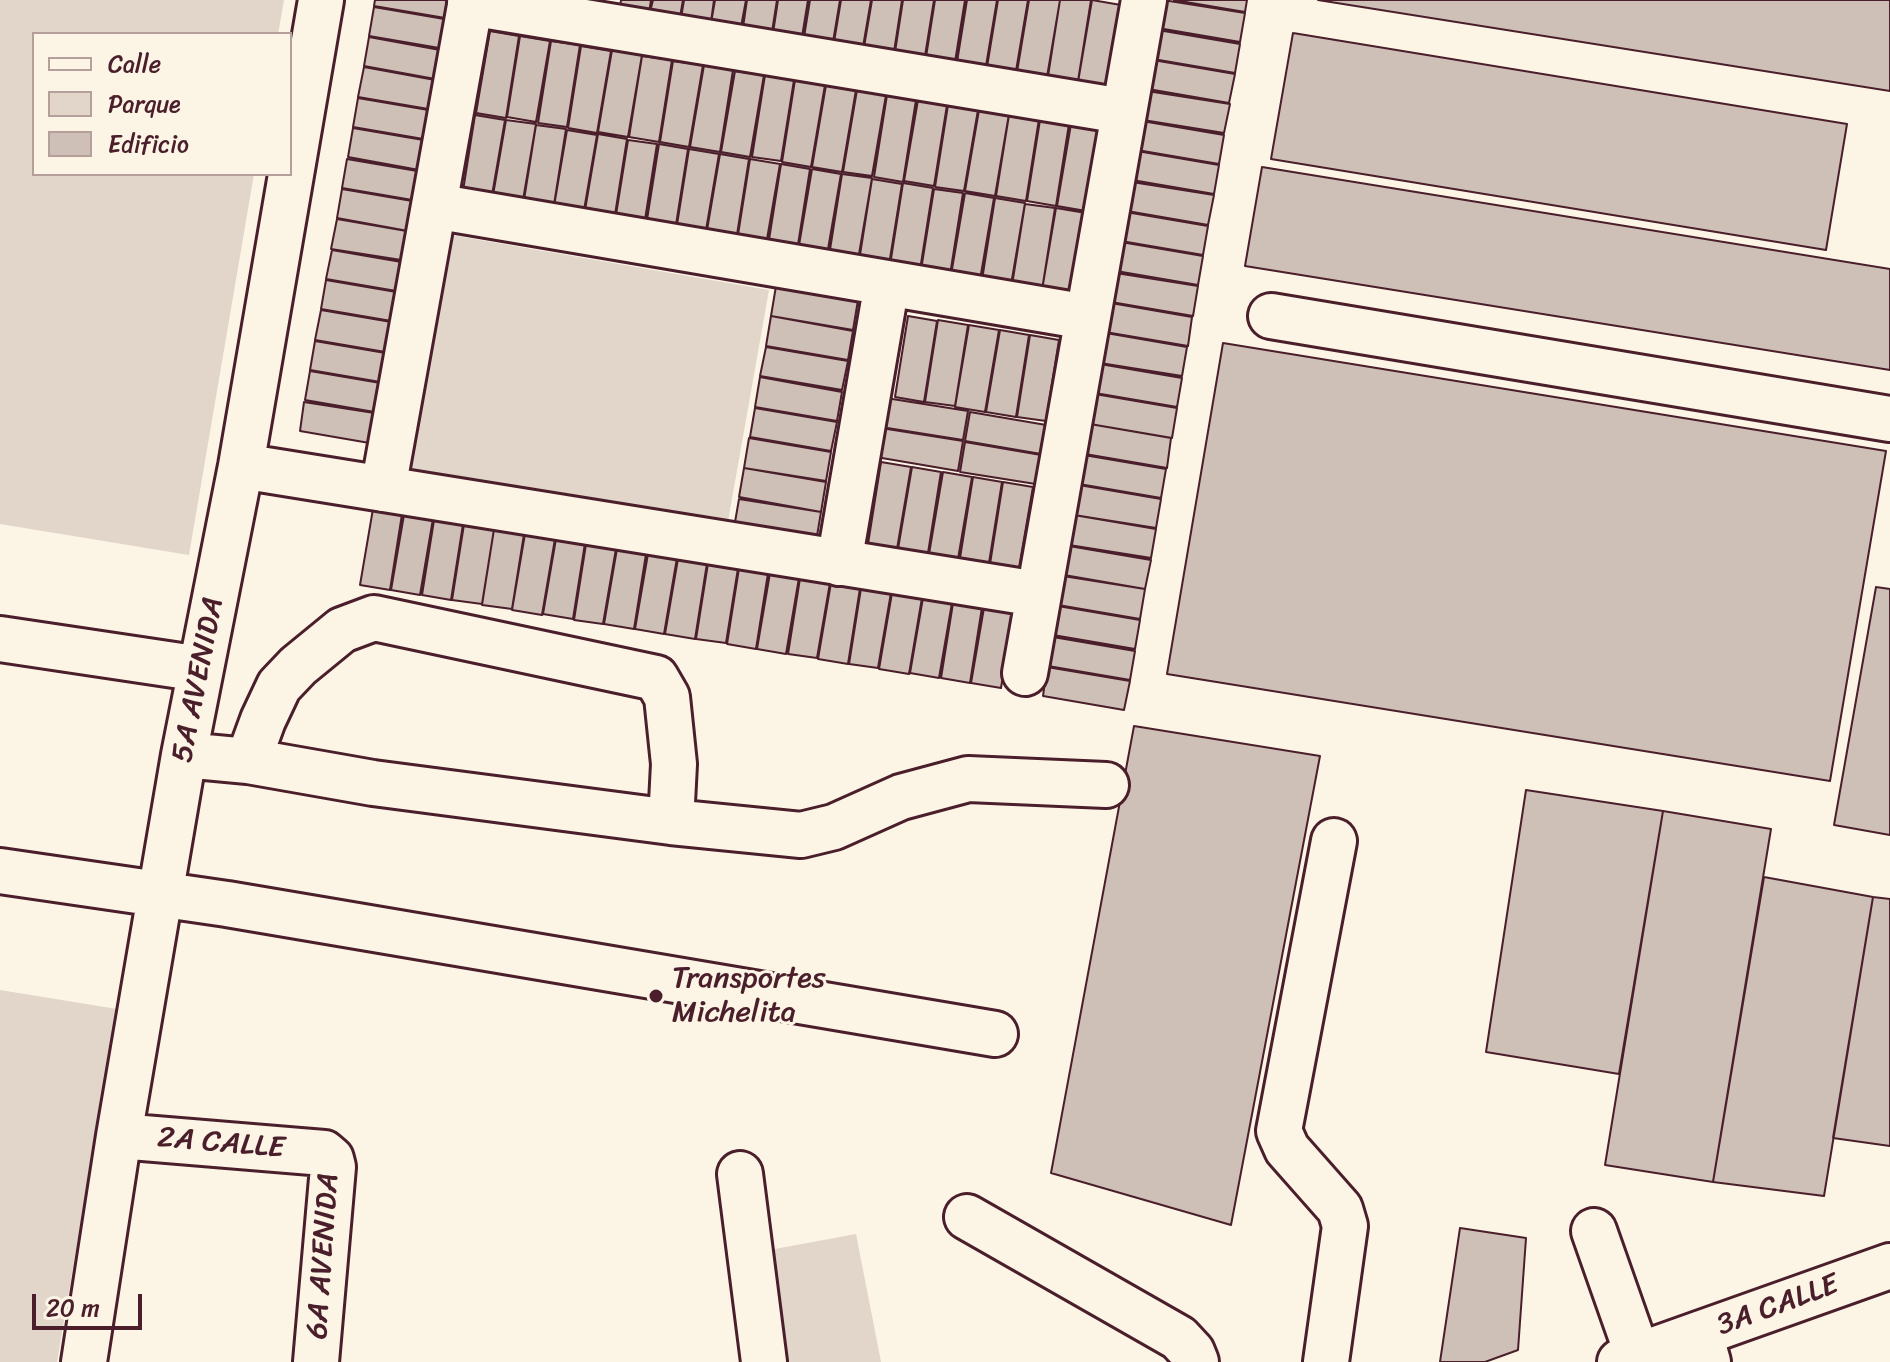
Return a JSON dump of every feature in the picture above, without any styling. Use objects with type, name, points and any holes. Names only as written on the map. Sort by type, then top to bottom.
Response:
[{"type":"street","name":"5A AVENIDA","points":[[292,169],[321,0]]},
{"type":"street","points":[[1025,673],[1144,0]]},
{"type":"street","points":[[383,489],[470,1],[1122,111]]},
{"type":"street","name":"5A AVENIDA","points":[[84,1362],[184,755],[241,466],[291,176]]},
{"type":"street","points":[[434,206],[1087,317]]},
{"type":"street","points":[[839,563],[887,283]]},
{"type":"street","points":[[1271,316],[1890,419]]},
{"type":"street","points":[[241,466],[1037,594]]},
{"type":"street","points":[[248,761],[279,686],[342,630],[374,618],[656,678],[667,697],[674,764],[671,822]]},
{"type":"street","points":[[0,639],[201,669]]},
{"type":"street","points":[[184,755],[248,761],[373,783],[671,822],[801,835],[834,827],[901,797],[968,779],[1106,785]]},
{"type":"street","points":[[1326,1362],[1345,1226],[1340,1209],[1287,1149],[1279,1131],[1334,841]]},
{"type":"street","points":[[0,871],[243,906],[995,1034]]},
{"type":"street","name":"2A CALLE","points":[[119,1136],[324,1153]]},
{"type":"street","name":"6A AVENIDA","points":[[316,1362],[333,1167],[331,1159],[324,1153]]},
{"type":"street","points":[[740,1174],[764,1362]]},
{"type":"street","points":[[967,1217],[1179,1338],[1192,1352],[1196,1362]]},
{"type":"street","points":[[1594,1231],[1629,1359]]},
{"type":"street","name":"3A CALLE","points":[[1629,1359],[1704,1348],[1890,1266]]},
{"type":"green space","points":[[0,0],[284,0],[278,32],[32,32],[32,176],[254,176],[189,555],[0,524]]},
{"type":"green space","points":[[451,235],[769,290],[727,527],[409,472]]},
{"type":"green space","points":[[0,990],[117,1009],[57,1362],[0,1362]]},
{"type":"green space","points":[[856,1234],[881,1362],[785,1362],[764,1251]]},
{"type":"building","points":[[375,0],[460,0],[457,20],[374,6]]},
{"type":"building","points":[[621,0],[651,0],[649,13],[620,8]]},
{"type":"building","points":[[653,0],[683,0],[680,17],[650,12]]},
{"type":"building","points":[[684,0],[714,0],[711,22],[681,18]]},
{"type":"building","points":[[715,0],[746,0],[741,27],[711,23]]},
{"type":"building","points":[[747,0],[777,0],[772,32],[743,27]]},
{"type":"building","points":[[778,0],[808,0],[802,37],[773,33]]},
{"type":"building","points":[[810,0],[840,0],[833,42],[804,37]]},
{"type":"building","points":[[841,0],[871,0],[863,47],[834,42]]},
{"type":"building","points":[[872,0],[902,0],[894,52],[864,47]]},
{"type":"building","points":[[903,0],[934,0],[925,56],[895,52]]},
{"type":"building","points":[[935,0],[965,0],[955,62],[926,57]]},
{"type":"building","points":[[967,0],[997,0],[986,66],[957,62]]},
{"type":"building","points":[[998,0],[1028,0],[1016,71],[987,67]]},
{"type":"building","points":[[1029,0],[1060,0],[1047,77],[1017,72]]},
{"type":"building","points":[[1060,0],[1091,0],[1078,81],[1048,76]]},
{"type":"building","points":[[1092,0],[1121,5],[1108,86],[1078,82]]},
{"type":"building","points":[[1163,0],[1245,13],[1240,42],[1158,28]]},
{"type":"building","points":[[1174,0],[1247,0],[1245,12]]},
{"type":"building","points":[[1318,0],[1890,0],[1890,91]]},
{"type":"building","points":[[374,7],[456,21],[451,50],[369,36]]},
{"type":"building","points":[[1158,30],[1240,44],[1235,73],[1153,59]]},
{"type":"building","points":[[490,31],[519,36],[506,118],[476,113]]},
{"type":"building","points":[[1293,33],[1847,124],[1826,250],[1271,159]]},
{"type":"building","points":[[520,36],[550,41],[536,122],[507,117]]},
{"type":"building","points":[[369,37],[451,52],[446,81],[364,66]]},
{"type":"building","points":[[551,41],[580,45],[567,127],[538,123]]},
{"type":"building","points":[[581,46],[611,51],[597,133],[568,128]]},
{"type":"building","points":[[612,50],[642,55],[628,137],[598,132]]},
{"type":"building","points":[[642,56],[672,60],[659,142],[629,137]]},
{"type":"building","points":[[1153,60],[1235,74],[1229,103],[1148,89]]},
{"type":"building","points":[[673,61],[703,65],[689,147],[660,142]]},
{"type":"building","points":[[704,65],[733,70],[720,152],[690,147]]},
{"type":"building","points":[[364,67],[446,82],[440,111],[358,97]]},
{"type":"building","points":[[735,71],[764,75],[750,157],[721,152]]},
{"type":"building","points":[[765,75],[794,80],[781,161],[752,157]]},
{"type":"building","points":[[795,80],[825,85],[811,167],[782,162]]},
{"type":"building","points":[[826,85],[856,90],[842,172],[812,167]]},
{"type":"building","points":[[857,90],[886,95],[872,176],[843,172]]},
{"type":"building","points":[[1147,91],[1230,104],[1224,133],[1143,120]]},
{"type":"building","points":[[887,95],[916,100],[903,182],[874,177]]},
{"type":"building","points":[[358,98],[440,112],[435,141],[353,127]]},
{"type":"building","points":[[918,100],[947,105],[934,186],[904,181]]},
{"type":"building","points":[[948,105],[978,110],[964,191],[935,187]]},
{"type":"building","points":[[979,110],[1009,114],[995,196],[965,191]]},
{"type":"building","points":[[475,115],[505,120],[491,201],[462,197]]},
{"type":"building","points":[[1009,115],[1039,119],[1026,201],[996,196]]},
{"type":"building","points":[[506,120],[536,124],[522,206],[492,201]]},
{"type":"building","points":[[1040,120],[1069,124],[1056,206],[1027,201]]},
{"type":"building","points":[[1142,121],[1224,135],[1219,164],[1137,150]]},
{"type":"building","points":[[1071,124],[1100,129],[1086,211],[1057,206]]},
{"type":"building","points":[[536,125],[566,129],[553,211],[523,206]]},
{"type":"building","points":[[353,128],[435,142],[430,172],[348,157]]},
{"type":"building","points":[[567,130],[597,135],[583,216],[553,212]]},
{"type":"building","points":[[598,134],[627,139],[614,221],[584,216]]},
{"type":"building","points":[[628,140],[657,144],[644,226],[615,221]]},
{"type":"building","points":[[659,144],[688,149],[675,231],[646,226]]},
{"type":"building","points":[[689,149],[719,154],[705,236],[676,231]]},
{"type":"building","points":[[1137,151],[1219,165],[1214,194],[1132,180]]},
{"type":"building","points":[[720,154],[749,159],[736,241],[706,236]]},
{"type":"building","points":[[347,159],[429,173],[424,202],[342,188]]},
{"type":"building","points":[[750,159],[780,164],[766,245],[737,241]]},
{"type":"building","points":[[781,164],[810,169],[797,251],[768,246]]},
{"type":"building","points":[[1262,167],[1890,269],[1890,370],[1245,266]]},
{"type":"building","points":[[812,169],[841,174],[827,255],[798,251]]},
{"type":"building","points":[[842,174],[872,178],[858,260],[829,256]]},
{"type":"building","points":[[872,179],[902,184],[889,265],[859,261]]},
{"type":"building","points":[[1132,182],[1214,195],[1208,225],[1127,211]]},
{"type":"building","points":[[903,183],[933,188],[920,270],[890,265]]},
{"type":"building","points":[[342,189],[424,203],[419,233],[337,218]]},
{"type":"building","points":[[934,189],[963,193],[950,275],[921,270]]},
{"type":"building","points":[[965,193],[994,198],[980,280],[951,275]]},
{"type":"building","points":[[995,198],[1025,203],[1011,285],[982,280]]},
{"type":"building","points":[[1025,204],[1055,208],[1042,290],[1012,285]]},
{"type":"building","points":[[1056,208],[1086,213],[1072,295],[1042,290]]},
{"type":"building","points":[[1126,212],[1208,226],[1203,255],[1121,241]]},
{"type":"building","points":[[337,219],[418,233],[414,262],[331,249]]},
{"type":"building","points":[[1121,242],[1203,256],[1198,285],[1116,271]]},
{"type":"building","points":[[332,250],[413,264],[408,293],[326,279]]},
{"type":"building","points":[[1116,273],[1198,286],[1193,316],[1111,302]]},
{"type":"building","points":[[326,280],[408,294],[403,323],[321,309]]},
{"type":"building","points":[[776,286],[858,300],[853,330],[771,316]]},
{"type":"building","points":[[1111,303],[1192,317],[1188,346],[1105,332]]},
{"type":"building","points":[[321,310],[403,324],[397,354],[315,340]]},
{"type":"building","points":[[771,316],[853,331],[848,360],[766,346]]},
{"type":"building","points":[[908,316],[937,321],[924,402],[895,397]]},
{"type":"building","points":[[938,320],[968,325],[955,406],[925,402]]},
{"type":"building","points":[[969,325],[999,330],[985,412],[955,407]]},
{"type":"building","points":[[1000,330],[1029,335],[1016,417],[986,412]]},
{"type":"building","points":[[1106,333],[1187,347],[1182,376],[1100,363]]},
{"type":"building","points":[[1030,335],[1059,340],[1046,421],[1017,417]]},
{"type":"building","points":[[315,341],[397,355],[392,384],[310,370]]},
{"type":"building","points":[[1223,343],[1886,451],[1830,781],[1167,674]]},
{"type":"building","points":[[766,347],[848,361],[842,390],[760,376]]},
{"type":"building","points":[[1100,364],[1182,378],[1177,407],[1095,393]]},
{"type":"building","points":[[310,371],[392,385],[386,414],[305,400]]},
{"type":"building","points":[[760,377],[842,392],[837,421],[755,407]]},
{"type":"building","points":[[1095,394],[1177,408],[1172,438],[1090,424]]},
{"type":"building","points":[[886,398],[968,411],[963,440],[881,427]]},
{"type":"building","points":[[304,402],[387,415],[381,445],[300,431]]},
{"type":"building","points":[[755,408],[837,422],[831,451],[750,437]]},
{"type":"building","points":[[970,412],[1052,426],[1047,455],[965,441]]},
{"type":"building","points":[[1090,424],[1171,438],[1167,468],[1085,454]]},
{"type":"building","points":[[881,428],[963,441],[958,471],[876,457]]},
{"type":"building","points":[[749,438],[831,452],[826,481],[744,468]]},
{"type":"building","points":[[965,442],[1047,456],[1042,485],[960,472]]},
{"type":"building","points":[[1084,455],[1166,469],[1161,498],[1079,484]]},
{"type":"building","points":[[881,462],[911,467],[897,549],[868,544]]},
{"type":"building","points":[[912,467],[941,472],[928,553],[898,549]]},
{"type":"building","points":[[744,468],[826,482],[821,512],[739,497]]},
{"type":"building","points":[[943,472],[972,477],[958,559],[929,554]]},
{"type":"building","points":[[973,477],[1002,482],[989,563],[960,558]]},
{"type":"building","points":[[1003,482],[1033,487],[1019,568],[990,564]]},
{"type":"building","points":[[1079,485],[1161,499],[1156,528],[1074,515]]},
{"type":"building","points":[[739,499],[821,512],[816,542],[734,528]]},
{"type":"building","points":[[374,503],[403,508],[390,590],[360,585]]},
{"type":"building","points":[[405,509],[434,513],[420,595],[391,590]]},
{"type":"building","points":[[435,514],[464,518],[451,600],[422,595]]},
{"type":"building","points":[[1074,515],[1156,529],[1151,558],[1069,545]]},
{"type":"building","points":[[465,518],[495,523],[482,604],[452,600]]},
{"type":"building","points":[[495,523],[525,528],[512,609],[482,605]]},
{"type":"building","points":[[526,528],[556,533],[542,615],[512,610]]},
{"type":"building","points":[[557,533],[586,537],[573,619],[543,614]]},
{"type":"building","points":[[587,538],[617,543],[603,624],[574,620]]},
{"type":"building","points":[[618,543],[647,548],[634,629],[604,624]]},
{"type":"building","points":[[1069,546],[1151,560],[1145,589],[1064,575]]},
{"type":"building","points":[[649,548],[678,552],[664,634],[635,629]]},
{"type":"building","points":[[679,553],[708,557],[695,639],[665,634]]},
{"type":"building","points":[[709,557],[739,562],[726,643],[696,639]]},
{"type":"building","points":[[740,562],[769,567],[756,649],[727,644]]},
{"type":"building","points":[[771,567],[800,572],[786,654],[757,649]]},
{"type":"building","points":[[801,572],[831,577],[817,658],[788,654]]},
{"type":"building","points":[[1063,576],[1145,589],[1140,619],[1058,605]]},
{"type":"building","points":[[832,577],[861,582],[848,664],[818,659]]},
{"type":"building","points":[[862,582],[892,587],[878,668],[849,664]]},
{"type":"building","points":[[893,587],[923,592],[909,674],[879,669]]},
{"type":"building","points":[[1876,587],[1890,589],[1890,835],[1834,825]]},
{"type":"building","points":[[924,592],[953,597],[939,678],[910,673]]},
{"type":"building","points":[[954,597],[983,601],[970,683],[941,678]]},
{"type":"building","points":[[985,602],[1014,607],[1001,688],[971,683]]},
{"type":"building","points":[[1058,606],[1140,620],[1135,649],[1053,635]]},
{"type":"building","points":[[1053,637],[1135,651],[1130,680],[1048,666]]},
{"type":"building","points":[[1047,667],[1130,681],[1124,710],[1043,696]]},
{"type":"building","points":[[1134,726],[1320,756],[1231,1225],[1051,1173]]},
{"type":"building","points":[[1526,790],[1663,811],[1619,1074],[1486,1052]]},
{"type":"building","points":[[1663,811],[1771,829],[1713,1182],[1605,1165]]},
{"type":"building","points":[[1764,877],[1873,897],[1824,1196],[1713,1182]]},
{"type":"building","points":[[1873,897],[1890,899],[1890,1146],[1833,1138]]},
{"type":"building","points":[[1460,1228],[1526,1238],[1518,1350],[1485,1362],[1440,1362]]},
{"type":"place","name":"Transportes Michelita","points":[[656,996]]}]
